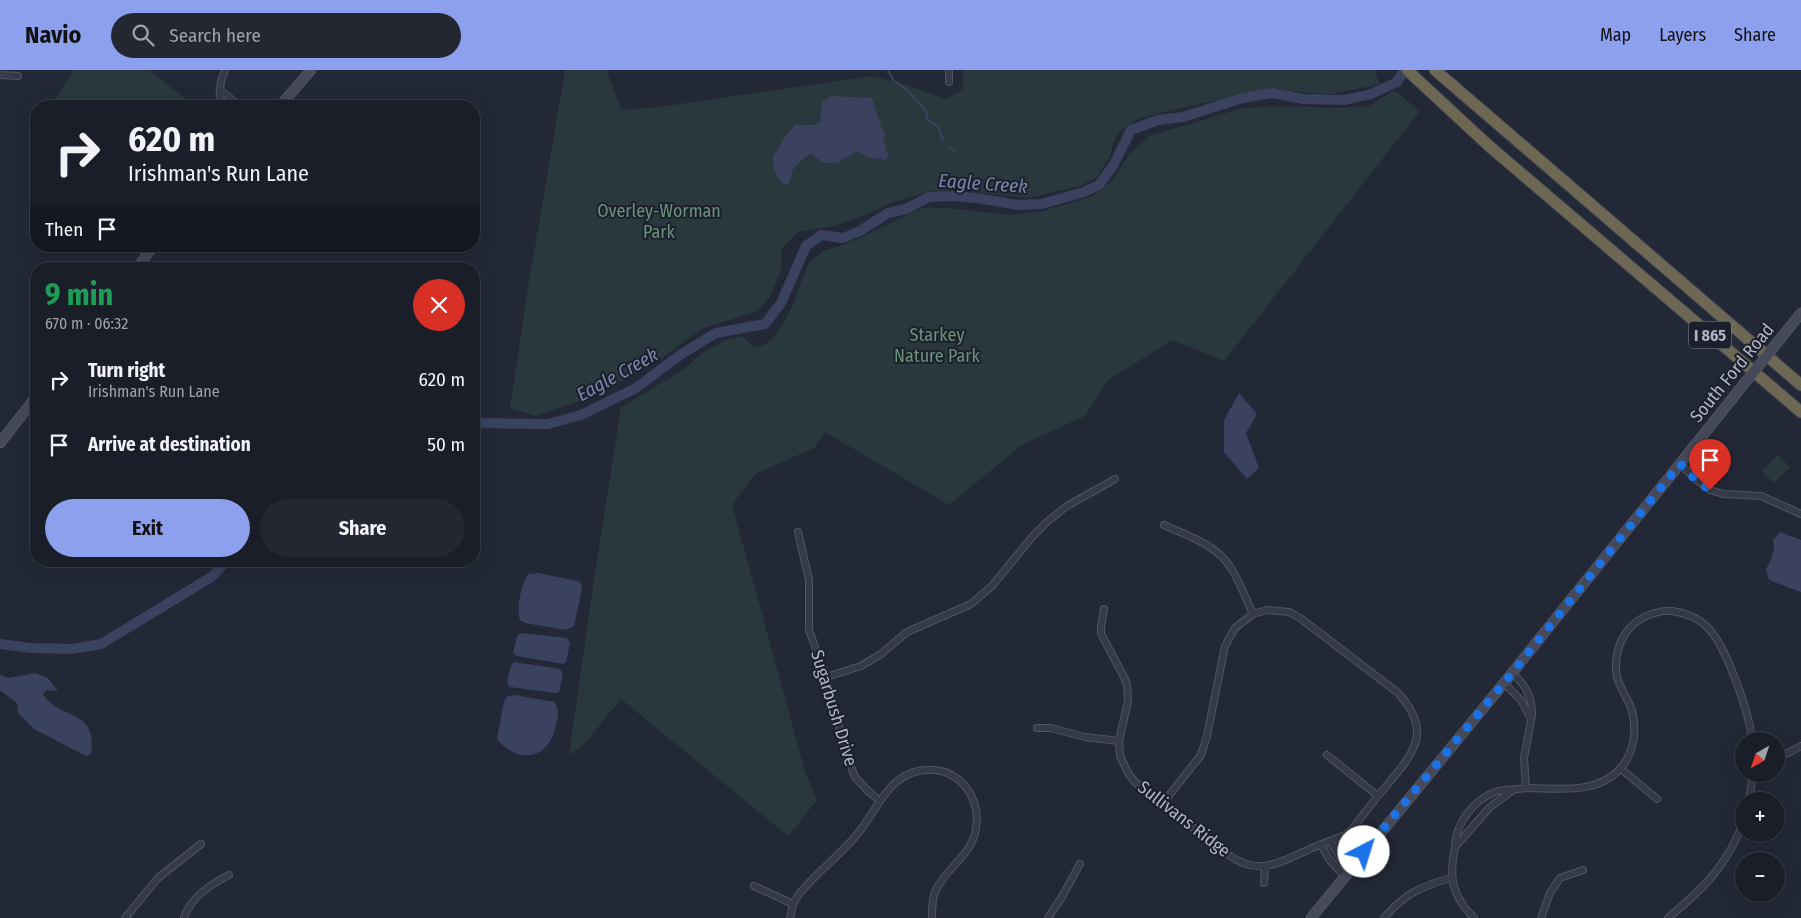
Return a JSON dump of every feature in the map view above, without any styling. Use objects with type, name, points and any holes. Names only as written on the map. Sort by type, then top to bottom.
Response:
[{"type":"highway","name":"I 865","points":[[1407,70],[1488,146],[1801,412]]},
{"type":"highway","points":[[1435,70],[1461,90]]},
{"type":"highway","points":[[1444,70],[1461,90]]},
{"type":"highway","name":"I 865","points":[[1461,90],[1491,120],[1801,385]]},
{"type":"main road","points":[[285,100],[311,70]]},
{"type":"main road","name":"South Ford Road","points":[[1311,918],[1504,683],[1801,313]]},
{"type":"main road","points":[[0,443],[30,405]]},
{"type":"street","points":[[221,100],[219,95],[221,81],[225,70]]},
{"type":"street","points":[[949,70],[949,82]]},
{"type":"street","points":[[0,75],[18,76]]},
{"type":"street","points":[[220,90],[232,100]]},
{"type":"street","points":[[1680,464],[1696,480],[1710,490],[1723,494],[1761,496],[1801,514]]},
{"type":"street","points":[[826,677],[851,670],[866,663],[888,649],[907,632],[963,608],[979,599],[1047,522],[1072,503],[1115,479]]},
{"type":"street","points":[[1162,803],[1200,755],[1207,736],[1226,646],[1235,628],[1253,614],[1231,567],[1219,554],[1206,544],[1164,525]]},
{"type":"street","name":"Sugarbush Drive","points":[[798,532],[808,580],[809,630],[826,677],[851,768],[861,785],[880,801]]},
{"type":"street","name":"Sullivans Ridge","points":[[1104,609],[1101,634],[1124,677],[1128,694],[1119,741],[1120,756],[1128,773],[1136,782],[1234,859],[1249,865],[1265,866],[1284,862],[1344,835],[1353,828],[1406,763],[1414,747],[1416,721],[1411,709],[1397,692],[1300,618],[1289,612],[1275,610],[1253,614]]},
{"type":"street","points":[[1474,918],[1462,904],[1451,878],[1455,837],[1458,829],[1476,804],[1492,793],[1502,790],[1512,791],[1526,788],[1591,786],[1613,776],[1620,768],[1631,749],[1634,726],[1631,709],[1617,676],[1617,655],[1624,638],[1643,617],[1667,611],[1688,614],[1710,630],[1718,642],[1742,697],[1751,732]]},
{"type":"street","points":[[1512,673],[1522,682],[1528,693],[1533,712],[1524,758],[1526,788]]},
{"type":"street","points":[[1504,683],[1521,700],[1531,719]]},
{"type":"street","points":[[1037,728],[1051,728],[1085,737],[1119,741]]},
{"type":"street","points":[[1785,754],[1801,746]]},
{"type":"street","points":[[1328,754],[1378,796]]},
{"type":"street","points":[[1620,768],[1657,799]]},
{"type":"street","points":[[790,918],[793,904],[807,885],[856,836],[894,782],[911,772],[931,770],[951,775],[960,781],[969,791],[977,812],[973,840],[969,848],[940,883],[933,901],[932,918]]},
{"type":"street","points":[[1455,847],[1490,808],[1512,791]]},
{"type":"street","points":[[1668,918],[1705,886],[1716,873],[1735,840]]},
{"type":"street","points":[[1330,841],[1340,858],[1351,867]]},
{"type":"street","points":[[125,918],[158,878],[201,844]]},
{"type":"street","points":[[1321,845],[1333,865],[1344,876]]},
{"type":"street","points":[[1048,918],[1080,864]]},
{"type":"street","points":[[1264,883],[1265,866]]},
{"type":"street","points":[[1541,918],[1550,893],[1560,878],[1583,870]]},
{"type":"street","points":[[184,918],[189,907],[199,896],[214,882],[229,875]]},
{"type":"street","points":[[1384,918],[1400,902],[1416,890],[1451,878]]},
{"type":"street","points":[[754,886],[793,904]]},
{"type":"green space","points":[[74,70],[149,70],[187,100],[54,100]]},
{"type":"green space","name":"Overley-Worman Park","points":[[565,70],[606,70],[622,110],[659,107],[872,76],[903,84],[946,99],[962,90],[964,78],[962,70],[1374,70],[1380,84],[1333,94],[1307,93],[1275,88],[1168,111],[1138,119],[1120,131],[1113,143],[1109,159],[1097,177],[1080,186],[1027,198],[961,190],[930,191],[891,203],[858,218],[833,226],[798,232],[782,248],[781,270],[769,298],[758,311],[701,329],[658,361],[618,383],[580,401],[536,416],[510,408],[527,294]]},
{"type":"green space","name":"Starkey Nature Park","points":[[1394,90],[1420,111],[1224,361],[1172,340],[1107,381],[1085,416],[1022,445],[949,505],[825,432],[814,448],[755,474],[732,505],[805,771],[817,800],[788,836],[621,699],[585,743],[569,756],[621,407],[683,370],[702,353],[726,340],[741,336],[755,347],[760,347],[771,340],[792,307],[808,264],[823,251],[846,244],[922,208],[947,208],[1010,215],[1043,211],[1093,196],[1113,180],[1129,154],[1149,136],[1243,108],[1369,106]]},
{"type":"green space","points":[[1778,455],[1790,467],[1774,483],[1762,471]]},
{"type":"water","points":[[832,96],[872,98],[886,136],[883,141],[886,146],[885,149],[889,153],[886,160],[868,157],[858,151],[837,163],[824,163],[811,154],[795,167],[788,184],[784,183],[776,174],[773,155],[795,125],[814,125],[820,121],[822,102]]},
{"type":"water","points":[[1239,393],[1257,414],[1246,433],[1259,468],[1247,479],[1224,452],[1224,420]]},
{"type":"water","points":[[1780,532],[1801,540],[1801,592],[1769,580],[1766,569],[1773,551],[1773,540]]},
{"type":"water","points":[[538,573],[578,581],[581,584],[582,589],[574,626],[566,630],[525,623],[520,620],[519,603],[523,584],[528,574]]},
{"type":"water","points":[[522,633],[567,638],[570,643],[566,662],[563,664],[517,656],[513,653],[517,636]]},
{"type":"water","points":[[514,662],[560,669],[563,674],[559,692],[510,687],[507,682],[511,666]]},
{"type":"water","points":[[35,673],[48,678],[58,691],[47,690],[43,694],[50,702],[76,716],[89,729],[92,739],[91,754],[86,756],[34,729],[18,713],[17,703],[0,690],[0,675],[9,678]]},
{"type":"water","points":[[515,695],[554,702],[558,710],[553,736],[547,745],[532,755],[514,753],[497,739],[504,701],[508,696]]},
{"type":"waterway","points":[[888,70],[894,81],[906,89],[926,111],[928,121],[935,124],[943,140]]},
{"type":"waterway","name":"Eagle Creek","points":[[480,423],[548,424],[581,415],[636,388],[680,355],[716,333],[765,324],[781,303],[806,246],[821,235],[843,238],[860,231],[888,213],[906,209],[929,197],[977,198],[1018,205],[1041,204],[1084,192],[1099,185],[1113,166],[1131,130],[1158,120],[1183,117],[1243,98],[1273,93],[1303,99],[1345,100],[1371,94],[1397,82],[1402,74],[1408,70]]},
{"type":"waterway","points":[[948,147],[954,151]]},
{"type":"waterway","name":"Eagle Creek","points":[[0,644],[31,648],[72,649],[101,644],[213,576],[221,567]]},
{"type":"route","points":[[1364,852],[1504,683],[1680,464],[1696,480],[1710,490]]}]
